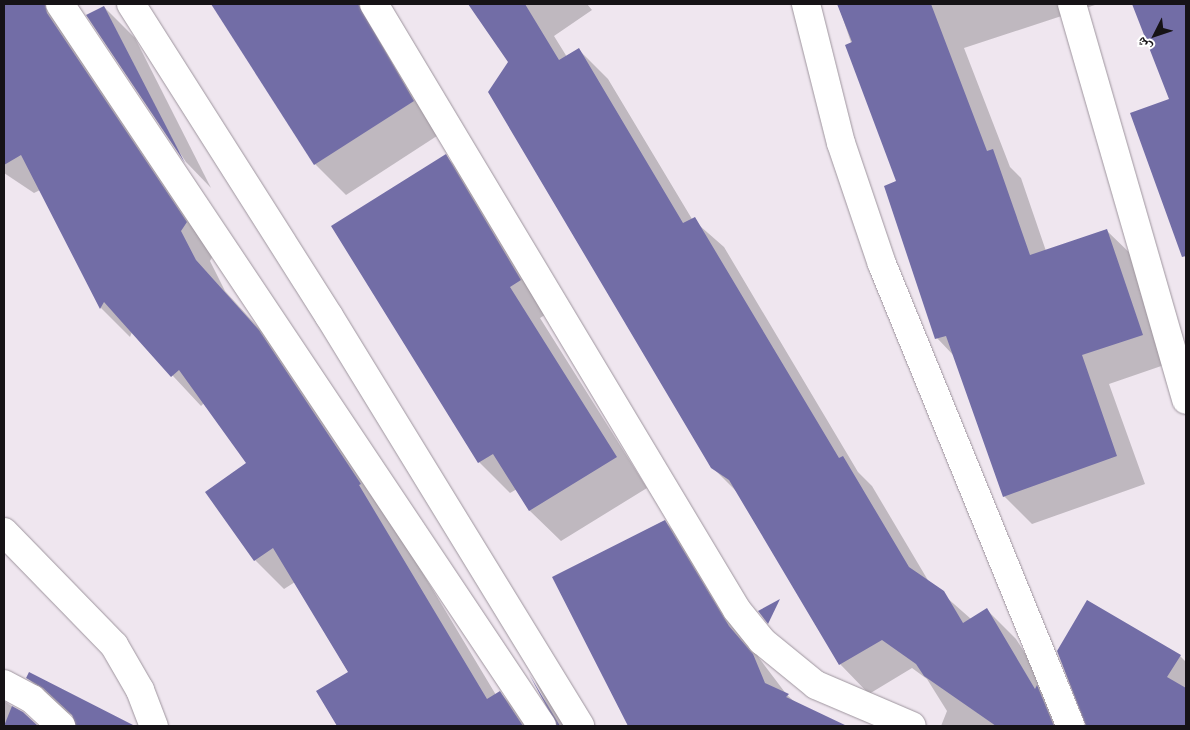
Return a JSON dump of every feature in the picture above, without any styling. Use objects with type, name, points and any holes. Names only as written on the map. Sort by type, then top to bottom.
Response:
[{"type":"street","points":[[60,4],[542,726]]},
{"type":"street","points":[[131,4],[329,316],[580,726]]},
{"type":"street","points":[[374,4],[737,610],[762,641],[816,685],[912,726]]},
{"type":"street","points":[[806,4],[841,143],[882,264],[1071,726]]},
{"type":"street","points":[[1072,4],[1186,400]]},
{"type":"street","points":[[4,532],[114,645],[140,690],[154,726]]},
{"type":"street","points":[[4,684],[32,699],[61,726]]},
{"type":"building","points":[[4,4],[45,4],[47,13],[187,222],[181,231],[196,260],[259,330],[361,484],[359,485],[487,699],[500,691],[523,726],[337,726],[316,691],[348,672],[273,548],[254,561],[205,492],[246,463],[179,370],[171,377],[104,302],[100,309],[21,155],[4,165]]},
{"type":"building","points":[[211,4],[358,4],[414,101],[314,165]]},
{"type":"building","points":[[468,4],[525,4],[559,60],[579,48],[683,223],[695,217],[839,458],[843,456],[909,567],[944,591],[963,623],[987,608],[1035,689],[1037,685],[1054,726],[996,726],[924,676],[916,664],[882,640],[839,665],[729,480],[711,468],[488,92],[508,62]]},
{"type":"building","points":[[837,4],[931,4],[987,151],[993,149],[1030,255],[1107,229],[1143,335],[1082,355],[1117,456],[1003,497],[946,336],[935,339],[884,186],[896,181],[845,45],[852,42]]},
{"type":"building","points":[[1132,4],[1186,4],[1186,256],[1182,257],[1130,113],[1169,99]]},
{"type":"building","points":[[104,6],[185,163],[86,15]]},
{"type":"building","points":[[446,154],[521,280],[510,287],[617,457],[529,511],[493,454],[478,463],[331,226]]},
{"type":"building","points":[[665,520],[729,626],[753,654],[765,683],[789,694],[786,697],[847,726],[628,726],[552,577]]},
{"type":"building","points":[[780,599],[768,624],[758,611]]},
{"type":"building","points":[[1087,600],[1181,655],[1167,677],[1186,688],[1186,726],[1086,726],[1057,651]]},
{"type":"building","points":[[29,672],[135,726],[76,726],[72,715],[43,688],[26,678]]},
{"type":"building","points":[[529,674],[560,726],[557,726]]},
{"type":"building","points":[[12,706],[23,712],[38,726],[4,726]]}]
